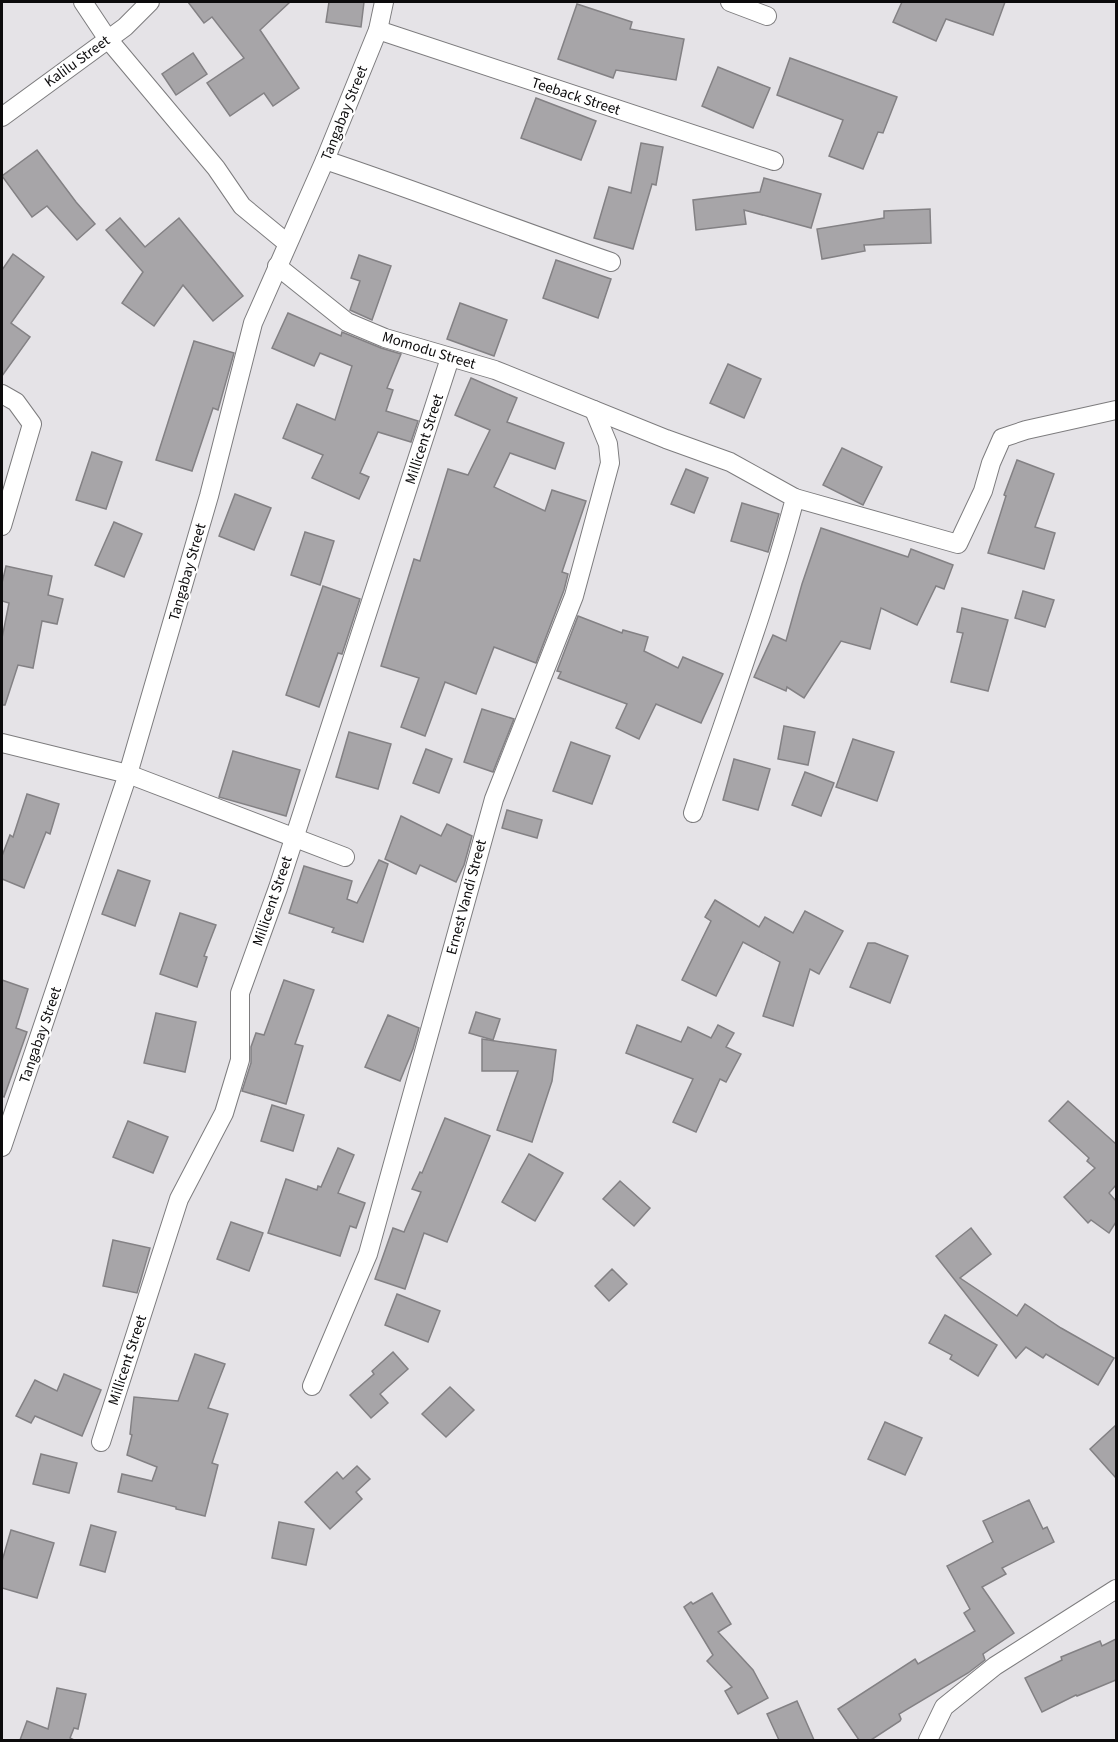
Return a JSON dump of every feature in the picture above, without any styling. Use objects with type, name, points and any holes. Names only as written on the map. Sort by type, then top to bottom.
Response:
[{"type":"street","points":[[83,2],[107,38],[216,168],[242,206],[288,243]]},
{"type":"street","name":"Kalilu Street","points":[[2,117],[125,27],[150,2]]},
{"type":"street","name":"Tangabay Street","points":[[2,1147],[128,774],[210,496],[253,323],[325,160],[378,30],[384,2]]},
{"type":"street","points":[[730,2],[767,16]]},
{"type":"street","name":"Teeback Street","points":[[378,30],[774,161]]},
{"type":"street","points":[[325,160],[410,188],[506,226],[611,262]]},
{"type":"street","name":"Momodu Street","points":[[277,266],[347,322],[385,338],[495,370],[666,439],[730,462],[795,498],[958,544],[983,491],[991,463],[1002,438],[1026,430],[1116,410]]},
{"type":"street","name":"Millicent Street","points":[[101,1442],[179,1199],[224,1113],[240,1060],[240,993],[278,888],[450,358]]},
{"type":"street","points":[[2,394],[16,402],[32,424],[2,526]]},
{"type":"street","name":"Ernest Vandi Street","points":[[312,1386],[368,1254],[494,799],[574,596],[610,463],[608,444],[594,410]]},
{"type":"street","points":[[693,813],[762,610],[795,498]]},
{"type":"street","points":[[2,743],[128,774],[345,857]]},
{"type":"street","points":[[928,1740],[944,1707],[986,1672],[1116,1589]]},
{"type":"building","points":[[188,2],[290,2],[260,30],[299,88],[273,106],[264,93],[230,116],[207,83],[244,58],[212,17],[204,23]]},
{"type":"building","points":[[329,2],[364,2],[361,27],[326,22]]},
{"type":"building","points":[[902,2],[1005,2],[993,35],[946,19],[936,41],[893,22]]},
{"type":"building","points":[[577,4],[632,22],[630,29],[684,39],[676,80],[616,70],[613,78],[558,59]]},
{"type":"building","points":[[193,53],[207,74],[176,95],[162,74]]},
{"type":"building","points":[[790,58],[897,97],[883,133],[878,132],[863,169],[829,156],[843,120],[777,95]]},
{"type":"building","points":[[718,67],[770,88],[753,128],[702,106]]},
{"type":"building","points":[[536,98],[596,121],[581,160],[521,138]]},
{"type":"building","points":[[641,143],[663,147],[656,185],[652,184],[633,249],[594,238],[609,187],[631,193]]},
{"type":"building","points":[[37,150],[95,224],[77,240],[47,206],[32,217],[2,176]]},
{"type":"building","points":[[764,178],[821,194],[811,228],[744,210],[746,224],[696,230],[693,200],[760,192]]},
{"type":"building","points":[[930,209],[931,243],[864,245],[865,251],[822,259],[817,229],[884,218],[884,211]]},
{"type":"building","points":[[120,218],[145,247],[179,218],[243,296],[213,321],[183,285],[154,326],[122,303],[143,272],[106,230]]},
{"type":"building","points":[[13,254],[44,277],[11,323],[30,337],[2,376],[2,270]]},
{"type":"building","points":[[359,255],[391,266],[372,320],[350,310],[360,281],[351,278]]},
{"type":"building","points":[[556,260],[611,279],[598,318],[543,298]]},
{"type":"building","points":[[460,303],[507,320],[494,356],[447,339]]},
{"type":"building","points":[[288,313],[341,336],[342,332],[401,354],[387,388],[393,390],[386,411],[418,421],[411,442],[378,432],[360,473],[369,477],[359,499],[312,478],[323,455],[283,438],[297,404],[335,420],[352,366],[320,353],[314,366],[272,348]]},
{"type":"building","points":[[194,341],[234,353],[218,410],[213,408],[192,471],[156,460]]},
{"type":"building","points":[[728,364],[761,379],[744,418],[710,403]]},
{"type":"building","points":[[471,378],[517,398],[507,422],[564,443],[555,469],[510,453],[494,487],[545,511],[552,490],[586,501],[562,572],[568,574],[564,590],[536,663],[494,647],[476,694],[445,682],[425,736],[401,727],[419,678],[381,666],[414,559],[420,561],[448,469],[468,475],[490,430],[455,415]]},
{"type":"building","points":[[842,448],[882,467],[863,505],[823,485]]},
{"type":"building","points":[[92,452],[122,462],[106,509],[76,500]]},
{"type":"building","points":[[1017,460],[1054,474],[1035,527],[1055,533],[1044,569],[988,553],[1006,496],[1004,495]]},
{"type":"building","points":[[686,469],[708,478],[694,513],[671,504]]},
{"type":"building","points":[[235,494],[271,508],[254,550],[219,536]]},
{"type":"building","points":[[742,503],[779,514],[768,552],[731,541]]},
{"type":"building","points":[[114,522],[142,534],[124,577],[95,565]]},
{"type":"building","points":[[821,528],[908,557],[911,549],[953,565],[944,589],[936,586],[917,625],[881,608],[870,649],[841,641],[804,698],[787,687],[786,691],[754,677],[773,635],[786,641]]},
{"type":"building","points":[[305,532],[334,541],[320,585],[291,575]]},
{"type":"building","points":[[6,566],[52,576],[48,595],[63,599],[57,624],[42,621],[33,668],[18,665],[5,705],[2,705],[2,638],[9,603],[2,601],[2,583]]},
{"type":"building","points":[[323,586],[360,599],[342,654],[338,653],[319,707],[286,695]]},
{"type":"building","points":[[1023,591],[1054,600],[1045,627],[1015,618]]},
{"type":"building","points":[[962,608],[1008,620],[988,691],[951,682],[963,633],[957,632]]},
{"type":"building","points":[[578,616],[622,633],[623,630],[648,637],[644,651],[678,668],[683,657],[723,674],[701,723],[656,704],[639,739],[616,728],[627,704],[558,678],[561,672],[557,671]]},
{"type":"building","points":[[482,709],[514,719],[493,772],[464,762]]},
{"type":"building","points":[[784,726],[815,732],[808,765],[778,759]]},
{"type":"building","points":[[349,732],[391,744],[378,789],[336,777]]},
{"type":"building","points":[[853,739],[894,752],[877,801],[836,787]]},
{"type":"building","points":[[571,742],[610,756],[592,804],[553,791]]},
{"type":"building","points":[[426,749],[452,759],[439,793],[413,783]]},
{"type":"building","points":[[233,751],[300,770],[286,816],[219,797]]},
{"type":"building","points":[[734,759],[770,769],[758,810],[723,800]]},
{"type":"building","points":[[805,772],[834,783],[821,816],[792,805]]},
{"type":"building","points":[[27,794],[59,804],[50,834],[46,832],[24,888],[2,879],[2,856],[10,835],[13,837]]},
{"type":"building","points":[[507,810],[542,820],[537,838],[502,828]]},
{"type":"building","points":[[401,816],[441,836],[447,824],[472,836],[464,865],[456,882],[420,865],[416,874],[385,859]]},
{"type":"building","points":[[379,860],[388,864],[363,942],[332,932],[334,928],[289,913],[304,866],[352,881],[347,899],[357,903]]},
{"type":"building","points":[[118,870],[150,881],[135,926],[102,914]]},
{"type":"building","points":[[715,900],[759,927],[765,917],[793,933],[805,911],[843,931],[819,974],[810,969],[793,1026],[763,1016],[780,962],[743,942],[716,996],[682,980],[711,921],[705,917]]},
{"type":"building","points":[[180,913],[216,925],[204,956],[207,957],[197,987],[160,974]]},
{"type":"building","points":[[868,943],[875,943],[908,956],[890,1003],[850,987]]},
{"type":"building","points":[[2,980],[28,989],[16,1028],[27,1032],[4,1097],[2,1096]]},
{"type":"building","points":[[284,980],[314,990],[295,1044],[303,1046],[286,1104],[242,1091],[251,1063],[251,1047],[256,1033],[264,1035]]},
{"type":"building","points":[[476,1012],[500,1019],[493,1040],[469,1033]]},
{"type":"building","points":[[156,1013],[196,1022],[185,1072],[144,1063]]},
{"type":"building","points":[[388,1015],[419,1028],[400,1081],[365,1067]]},
{"type":"building","points":[[637,1025],[681,1042],[688,1027],[711,1038],[718,1025],[734,1033],[726,1047],[741,1054],[726,1082],[720,1079],[696,1132],[673,1122],[693,1079],[626,1053]]},
{"type":"building","points":[[482,1039],[556,1050],[552,1081],[532,1142],[497,1130],[518,1071],[482,1071]]},
{"type":"building","points":[[1068,1101],[1116,1144],[1116,1185],[1109,1193],[1116,1201],[1116,1222],[1109,1233],[1091,1220],[1088,1223],[1064,1197],[1095,1168],[1087,1161],[1089,1158],[1049,1121]]},
{"type":"building","points":[[272,1105],[304,1115],[293,1151],[261,1141]]},
{"type":"building","points":[[445,1118],[490,1136],[447,1242],[424,1233],[405,1289],[375,1279],[393,1228],[404,1232],[421,1192],[412,1189],[420,1172],[422,1173]]},
{"type":"building","points":[[128,1121],[168,1137],[153,1173],[113,1157]]},
{"type":"building","points":[[338,1148],[354,1155],[338,1193],[365,1203],[356,1228],[350,1226],[340,1256],[268,1233],[286,1179],[317,1190],[318,1186],[321,1187]]},
{"type":"building","points":[[529,1154],[563,1173],[535,1221],[502,1202]]},
{"type":"building","points":[[620,1181],[650,1208],[634,1226],[603,1199]]},
{"type":"building","points":[[231,1222],[263,1233],[249,1271],[217,1259]]},
{"type":"building","points":[[971,1228],[991,1254],[960,1278],[1017,1316],[1025,1304],[1061,1328],[1114,1358],[1098,1385],[1046,1354],[1043,1358],[1026,1347],[1016,1358],[936,1256]]},
{"type":"building","points":[[113,1240],[150,1248],[137,1293],[103,1286]]},
{"type":"building","points":[[612,1269],[627,1284],[609,1301],[595,1286]]},
{"type":"building","points":[[397,1294],[440,1311],[428,1342],[385,1325]]},
{"type":"building","points":[[945,1315],[997,1345],[978,1376],[950,1359],[952,1355],[929,1343]]},
{"type":"building","points":[[393,1352],[408,1369],[380,1394],[388,1403],[371,1418],[350,1395],[374,1374],[372,1371]]},
{"type":"building","points":[[195,1354],[225,1364],[208,1408],[228,1414],[212,1463],[218,1465],[205,1516],[118,1492],[122,1474],[152,1481],[157,1467],[127,1455],[132,1435],[130,1434],[134,1397],[178,1401]]},
{"type":"building","points":[[64,1374],[101,1390],[82,1436],[35,1416],[31,1423],[16,1416],[35,1380],[57,1391]]},
{"type":"building","points":[[450,1387],[474,1410],[446,1437],[422,1414]]},
{"type":"building","points":[[885,1422],[922,1438],[905,1475],[868,1459]]},
{"type":"building","points":[[1116,1425],[1116,1478],[1090,1449]]},
{"type":"building","points":[[41,1454],[77,1463],[69,1493],[33,1484]]},
{"type":"building","points":[[357,1466],[370,1479],[356,1492],[362,1499],[330,1529],[305,1502],[337,1472],[343,1479]]},
{"type":"building","points":[[1029,1500],[1043,1529],[1047,1527],[1054,1542],[1002,1568],[1006,1574],[982,1587],[1014,1633],[983,1654],[985,1660],[968,1673],[899,1714],[900,1721],[871,1740],[859,1740],[838,1709],[915,1659],[918,1664],[975,1631],[964,1613],[970,1609],[947,1566],[993,1542],[983,1521]]},
{"type":"building","points":[[279,1522],[314,1529],[306,1565],[272,1558]]},
{"type":"building","points":[[91,1525],[116,1532],[105,1572],[80,1565]]},
{"type":"building","points":[[11,1530],[54,1543],[37,1598],[2,1588],[2,1561]]},
{"type":"building","points":[[712,1593],[731,1624],[718,1632],[753,1670],[768,1698],[738,1714],[725,1691],[732,1687],[707,1661],[713,1655],[684,1607]]},
{"type":"building","points":[[1116,1639],[1116,1680],[1076,1695],[1042,1712],[1025,1678],[1062,1660],[1061,1657],[1100,1641],[1102,1646]]},
{"type":"building","points":[[57,1688],[86,1694],[78,1729],[74,1728],[70,1738],[74,1740],[20,1740],[27,1721],[48,1729]]},
{"type":"building","points":[[797,1701],[814,1740],[779,1740],[767,1714]]}]
